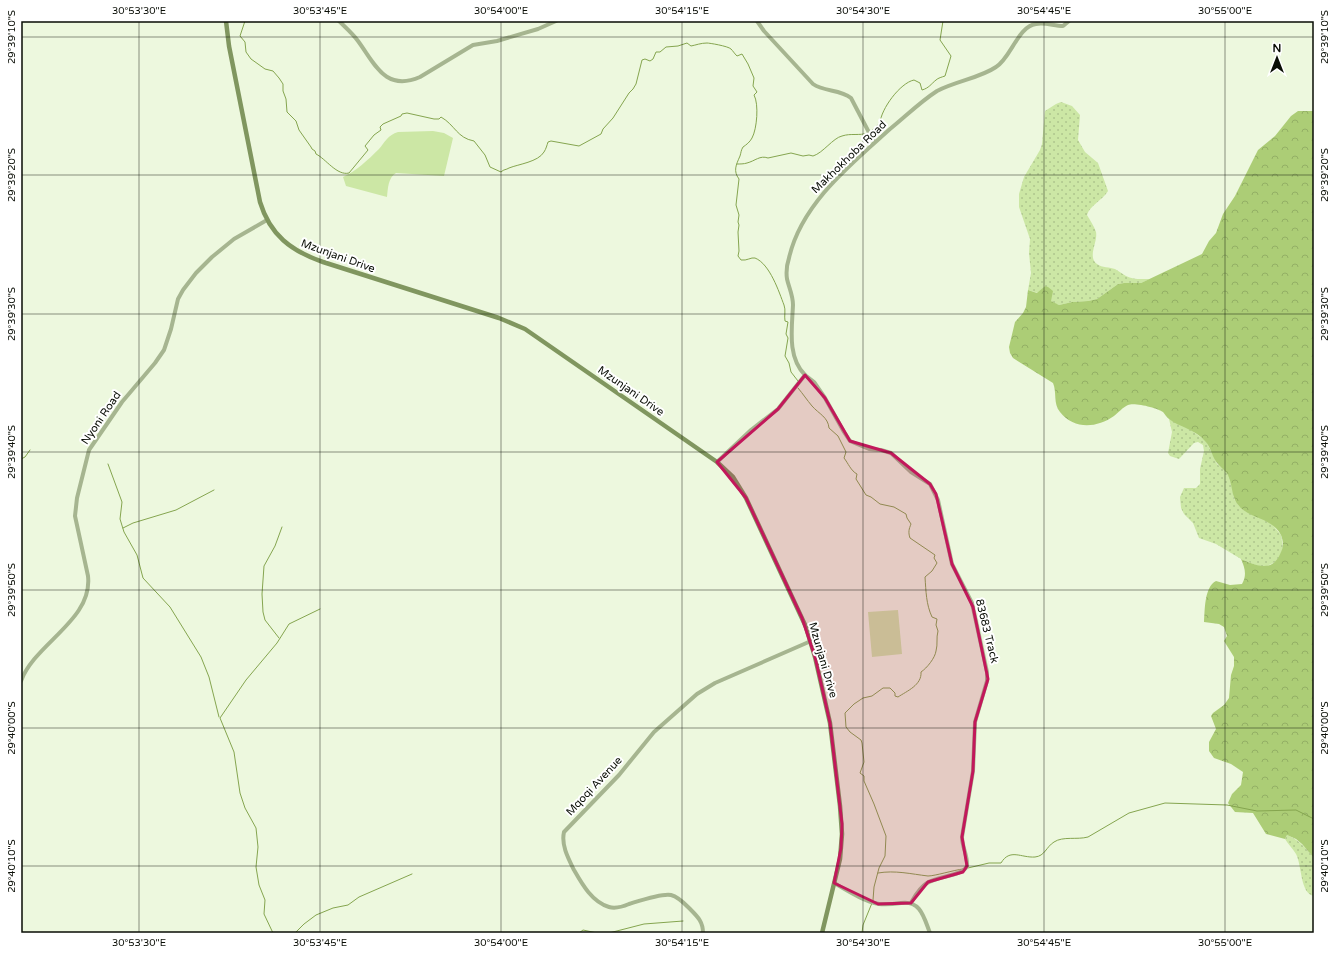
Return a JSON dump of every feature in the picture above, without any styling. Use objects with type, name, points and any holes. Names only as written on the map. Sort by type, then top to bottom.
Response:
[{"type":"main road","name":"Mzunjani Drive","points":[[226,21],[229,46],[260,202],[267,220],[275,232],[288,245],[309,257],[499,318],[525,329],[717,462],[733,477],[746,498],[802,618],[811,641],[830,723],[842,824],[840,859],[822,933]]},
{"type":"street","points":[[339,21],[356,38],[381,73],[388,78],[399,81],[411,80],[420,77],[473,45],[498,41],[538,29],[556,21]]},
{"type":"street","points":[[757,21],[764,31],[813,84],[824,90],[845,94],[851,98],[874,142]]},
{"type":"street","name":"Makhokhoba Road","points":[[805,375],[797,363],[792,342],[791,330],[793,300],[787,276],[791,249],[803,221],[816,202],[844,171],[874,142],[932,94],[946,87],[985,73],[996,67],[1002,62],[1021,35],[1032,25],[1041,23],[1063,26],[1069,21]]},
{"type":"street","name":"Nyoni Road","points":[[21,681],[31,661],[63,630],[73,617],[86,592],[88,576],[75,516],[84,469],[91,446],[122,402],[164,350],[172,329],[178,298],[196,273],[212,257],[234,239],[267,220]]},
{"type":"street","points":[[717,462],[751,430],[778,409],[800,379],[805,375]]},
{"type":"street","name":"83683 Track","points":[[805,375],[814,382],[825,398],[850,441],[869,449],[891,453],[911,472],[927,482],[934,490],[941,508],[952,564],[973,607],[987,669],[987,681],[975,722],[973,771],[962,837],[968,866],[963,872],[928,882],[920,888],[911,903]]},
{"type":"street","name":"Mqoqi Avenue","points":[[703,933],[699,919],[680,899],[672,895],[658,896],[616,908],[608,907],[593,898],[585,888],[568,859],[564,844],[564,832],[620,775],[654,732],[697,694],[715,683],[811,641]]},
{"type":"street","points":[[834,883],[878,904],[911,903],[920,910],[930,933]]},
{"type":"highlighted area","points":[[805,375],[825,398],[850,441],[891,453],[930,484],[936,494],[952,564],[973,607],[988,679],[975,722],[973,771],[962,837],[967,866],[963,872],[928,882],[911,903],[878,904],[834,883],[841,848],[842,824],[830,723],[815,657],[802,618],[746,498],[717,462],[778,409]]},
{"type":"green space","points":[[1061,102],[1072,106],[1080,115],[1078,140],[1085,152],[1098,163],[1108,191],[1103,198],[1091,208],[1087,215],[1096,232],[1093,253],[1094,261],[1099,265],[1115,269],[1132,278],[1150,279],[1141,283],[1118,284],[1097,299],[1059,305],[1051,301],[1051,297],[1045,286],[1038,293],[1028,290],[1031,273],[1029,253],[1030,239],[1019,207],[1019,194],[1024,177],[1042,144],[1045,111]]},
{"type":"green space","points":[[1298,111],[1314,111],[1314,858],[1296,839],[1287,835],[1285,839],[1266,834],[1253,813],[1235,812],[1228,803],[1232,794],[1241,785],[1243,772],[1231,764],[1214,758],[1209,751],[1209,742],[1216,729],[1211,716],[1224,705],[1229,698],[1234,657],[1224,641],[1227,636],[1224,627],[1219,624],[1204,622],[1205,606],[1209,588],[1216,581],[1230,585],[1242,584],[1245,578],[1245,572],[1241,559],[1253,564],[1264,566],[1274,563],[1278,559],[1283,548],[1281,535],[1272,525],[1244,510],[1236,503],[1228,475],[1216,462],[1207,443],[1197,434],[1173,422],[1160,410],[1135,404],[1126,406],[1114,416],[1093,425],[1072,422],[1058,409],[1053,383],[1013,358],[1009,347],[1015,322],[1026,307],[1028,290],[1037,293],[1045,286],[1048,287],[1053,291],[1051,301],[1059,305],[1088,301],[1097,299],[1118,284],[1141,283],[1202,254],[1209,241],[1216,233],[1223,214],[1235,196],[1258,150],[1275,136],[1291,116]]},
{"type":"green space","points":[[433,131],[444,133],[453,138],[444,176],[396,173],[390,180],[387,197],[346,186],[343,177],[353,172],[366,161],[392,135],[398,132]]},
{"type":"green space","points":[[1169,419],[1188,428],[1206,441],[1217,464],[1228,473],[1234,499],[1239,506],[1245,511],[1270,522],[1281,535],[1283,548],[1279,560],[1267,566],[1258,566],[1241,559],[1216,544],[1199,538],[1193,523],[1184,514],[1181,508],[1180,497],[1184,488],[1196,488],[1200,484],[1200,469],[1204,451],[1203,445],[1198,442],[1194,443],[1179,459],[1170,456],[1168,453],[1172,432]]},
{"type":"green space","points":[[898,610],[902,654],[872,657],[868,612]]},
{"type":"green space","points":[[1287,835],[1295,839],[1314,858],[1314,896],[1309,894],[1306,890],[1296,854],[1285,839]]},
{"type":"waterway","points":[[245,21],[240,36],[245,42],[246,52],[251,59],[265,69],[273,71],[279,78],[283,84],[287,112],[296,121],[299,130],[316,154],[336,170],[345,173],[349,173],[368,150],[365,146],[374,135],[381,130],[380,127],[383,124],[407,113],[434,119],[439,119],[441,117],[446,120],[460,134],[474,141],[485,155],[490,167],[501,172],[537,158],[544,152],[548,142],[551,141],[579,146],[601,134],[603,129],[613,118],[636,84],[642,60],[645,59],[650,61],[653,59],[656,52],[660,52],[666,47],[678,46],[687,43],[691,46],[708,43],[729,48],[737,56],[742,54],[754,78],[753,86],[757,92],[754,95],[757,110],[754,134],[750,141],[742,148],[736,165],[736,173],[739,179],[736,205],[739,215],[738,256],[741,260],[755,258],[760,261],[773,279],[785,307],[785,321],[788,322],[786,334],[788,338],[785,356],[789,363],[791,372],[798,381]]},
{"type":"waterway","points":[[870,132],[880,123],[881,117],[892,97],[903,86],[914,80],[920,83],[922,90],[945,76],[951,56],[940,40],[943,21]]},
{"type":"waterway","points":[[737,164],[750,162],[760,158],[768,158],[791,153],[803,156],[813,156],[839,137],[868,133]]},
{"type":"waterway","points":[[798,388],[812,406],[825,418],[829,428],[838,436],[846,452],[844,458],[851,469],[857,474],[856,479],[866,495],[880,504],[894,507],[906,514],[911,524],[909,531],[910,538],[935,555],[934,558],[937,563],[932,571],[925,577],[929,607],[932,617],[937,619],[937,646],[932,660],[921,672],[921,677],[917,684],[898,697],[895,696],[895,693],[890,688],[883,688],[872,696],[863,698],[845,713],[846,727],[861,740],[864,762],[860,773],[864,776],[864,781],[886,836],[885,856],[879,868],[874,887],[873,900]]},
{"type":"waterway","points":[[21,459],[25,457],[30,450]]},
{"type":"waterway","points":[[108,464],[122,502],[120,519],[124,532],[137,555],[143,578],[170,607],[201,657],[209,677],[219,717]]},
{"type":"waterway","points":[[123,528],[133,523],[176,510],[214,490]]},
{"type":"waterway","points":[[279,638],[265,620],[262,594],[264,566],[275,546],[282,527]]},
{"type":"waterway","points":[[273,933],[264,914],[265,900],[259,885],[256,867],[258,847],[256,828],[245,808],[240,793],[234,752],[220,718],[246,680],[277,643],[289,624],[320,609]]},
{"type":"waterway","points":[[968,868],[989,863],[1001,863],[1004,858],[1012,855],[1035,857],[1041,855],[1051,844],[1058,840],[1088,837],[1129,813],[1165,803],[1227,805],[1257,811],[1296,810],[1314,819]]},
{"type":"waterway","points":[[878,873],[897,872],[928,876],[963,869]]},
{"type":"waterway","points":[[295,933],[316,915],[333,908],[348,905],[359,897],[412,874]]},
{"type":"waterway","points":[[862,933],[863,925],[872,903]]},
{"type":"waterway","points":[[609,933],[644,924],[683,921]]},
{"type":"waterway","points":[[579,933],[583,930],[597,933]]}]
